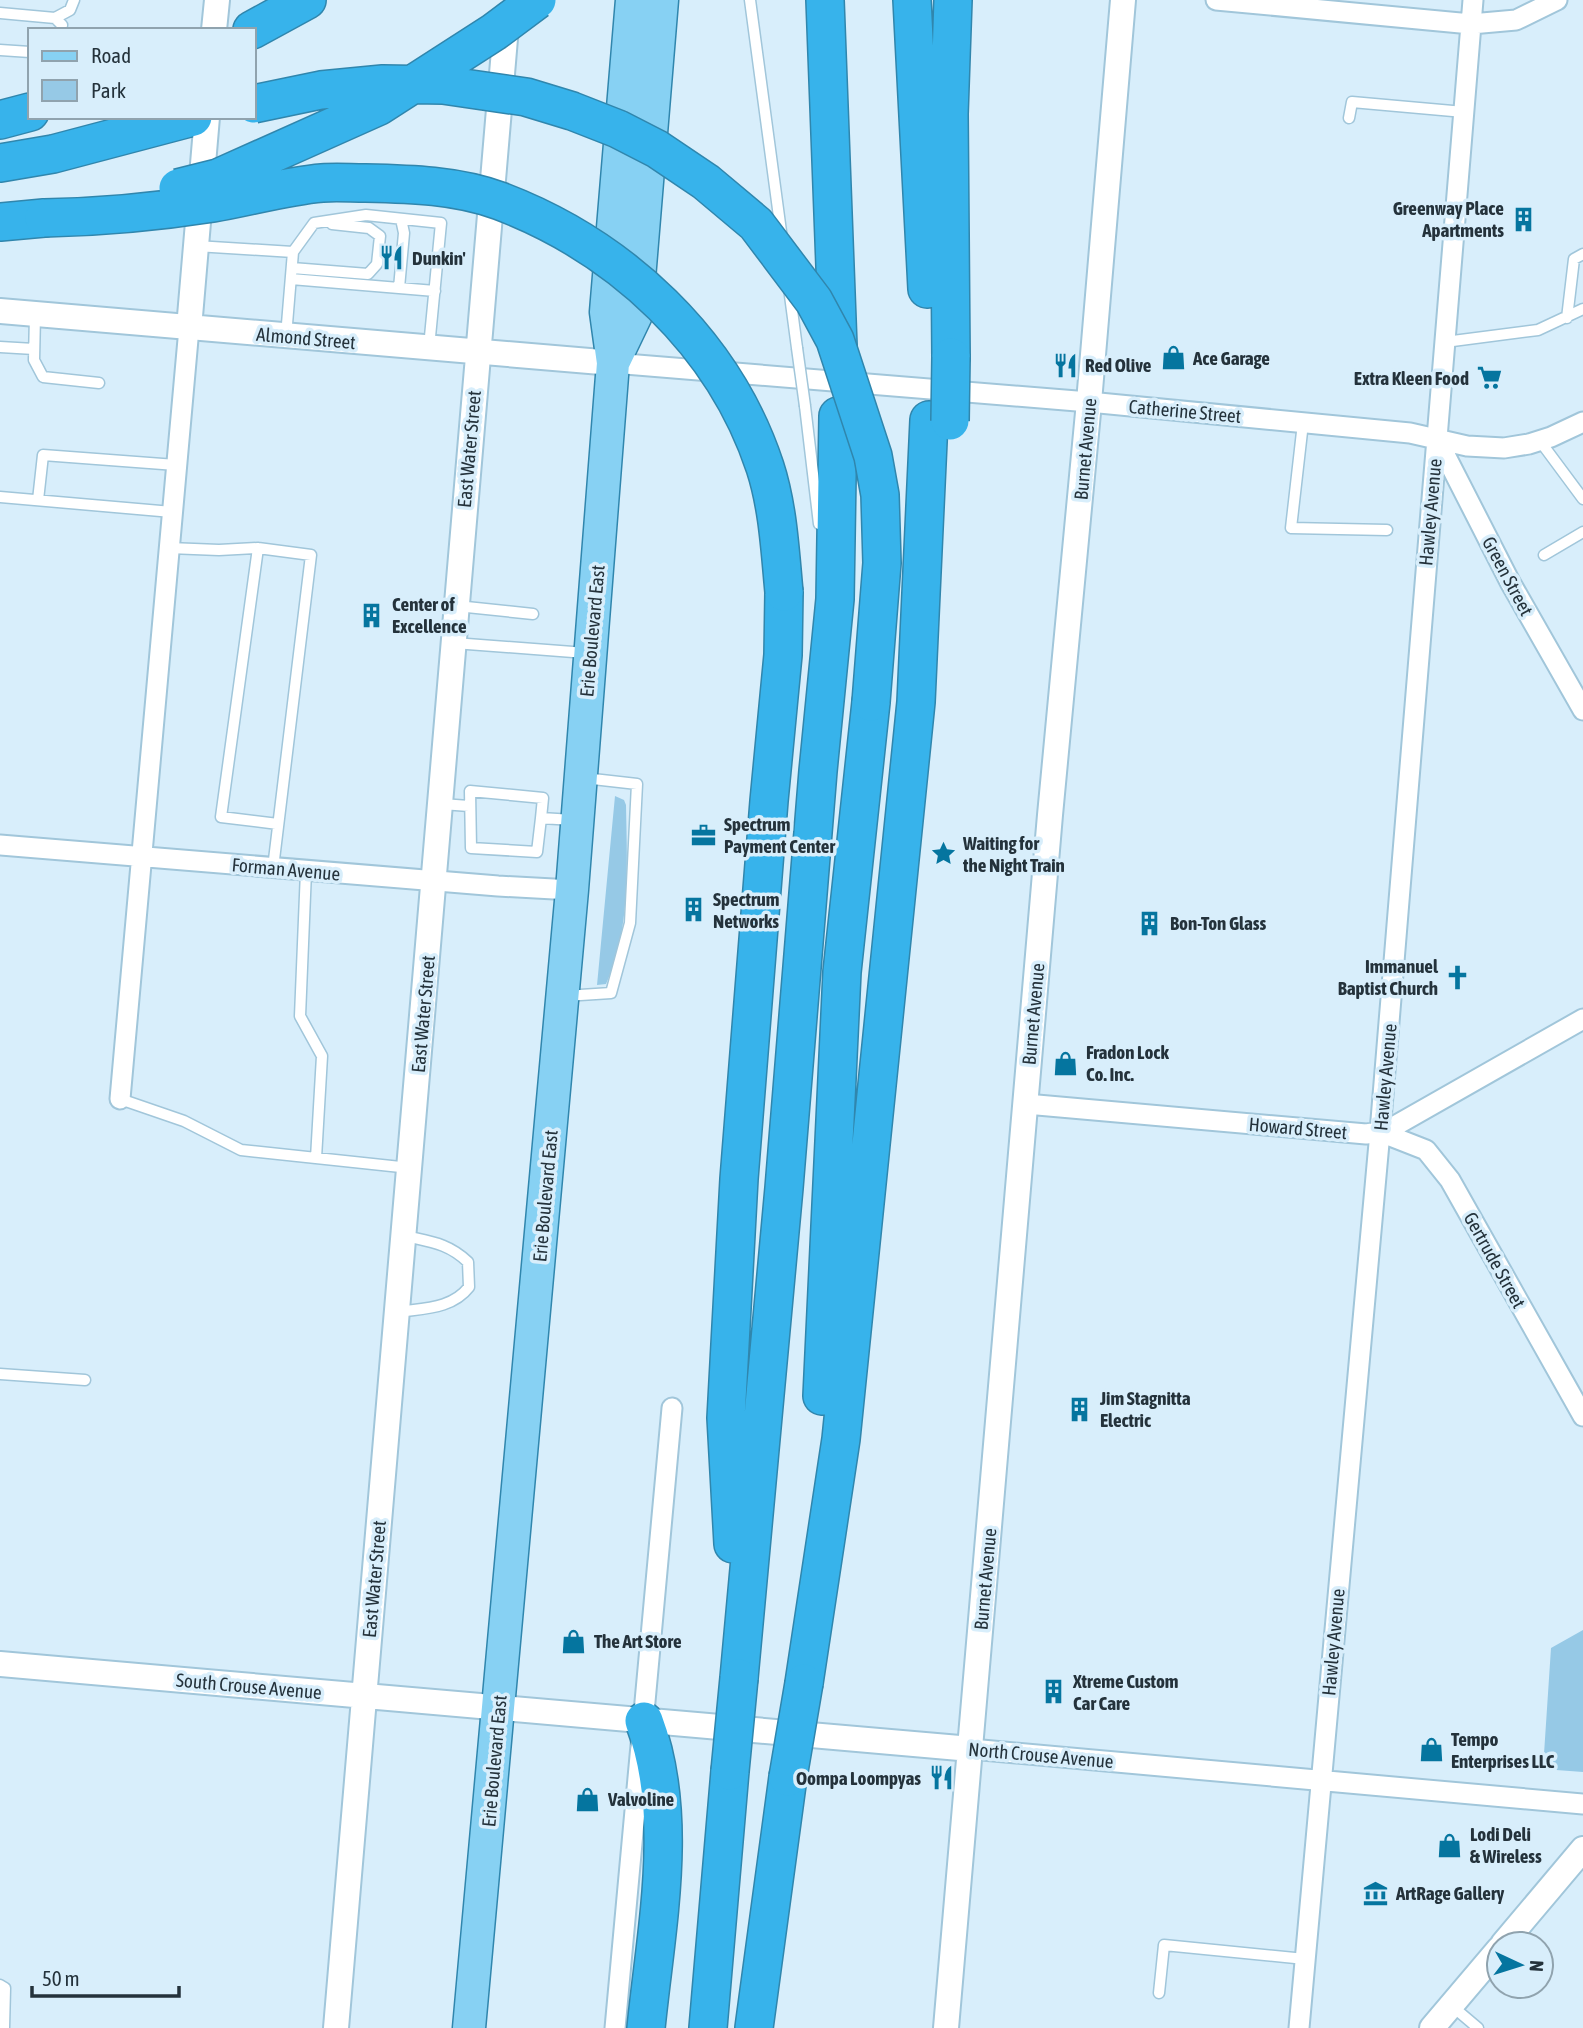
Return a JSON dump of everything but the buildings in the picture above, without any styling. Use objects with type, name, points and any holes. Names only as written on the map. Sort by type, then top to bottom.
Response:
[{"type":"highway","points":[[256,28],[307,0]]},
{"type":"highway","points":[[44,218],[218,178],[352,120],[379,106],[494,32],[537,0]]},
{"type":"highway","points":[[708,2028],[835,598],[821,411],[838,346],[825,0]]},
{"type":"highway","points":[[912,2],[941,357]]},
{"type":"highway","points":[[754,2028],[788,1777],[841,1439],[916,702],[940,421],[953,5]]},
{"type":"highway","points":[[256,104],[321,90],[383,84],[443,85],[526,97],[572,111],[657,149],[706,182],[756,224],[814,301],[835,340],[873,456],[880,495],[881,563],[871,702],[842,972],[822,1405],[808,1570],[804,1683]]},
{"type":"highway","points":[[0,120],[28,113]]},
{"type":"highway","points":[[0,163],[52,154],[185,119]]},
{"type":"highway","points":[[0,222],[159,212],[321,183],[415,184],[443,187],[499,201],[576,238],[641,284],[696,340],[728,385],[750,427],[765,468],[776,521],[784,592],[783,655],[739,1179],[726,1418],[739,1678]]},
{"type":"highway","points":[[644,1721],[657,1763],[663,1814],[662,1865],[646,2028]]},
{"type":"main road","name":"Erie Boulevard East","points":[[469,2028],[572,890],[613,363],[606,312],[632,0]]},
{"type":"main road","name":"Erie Boulevard East","points":[[613,363],[636,315],[662,0]]},
{"type":"street","points":[[215,28],[217,0]]},
{"type":"street","name":"East Water Street","points":[[336,2028],[508,0]]},
{"type":"street","name":"Burnet Avenue","points":[[946,2028],[1123,0]]},
{"type":"street","points":[[1216,0],[1471,24],[1516,20],[1558,0]]},
{"type":"street","name":"Hawley Avenue","points":[[1299,2028],[1380,1132],[1474,0]]},
{"type":"street","points":[[120,1099],[207,119]]},
{"type":"street","name":"Almond Street","points":[[0,311],[613,363]]},
{"type":"street","name":"Catherine Street","points":[[613,363],[1089,402],[1417,434],[1467,446],[1504,448],[1540,441],[1583,422]]},
{"type":"street","name":"Green Street","points":[[1436,439],[1510,582],[1583,710]]},
{"type":"street","name":"Forman Avenue","points":[[0,845],[572,890]]},
{"type":"street","name":"Howard Street","points":[[1026,1104],[1366,1134],[1380,1132],[1583,1019]]},
{"type":"street","name":"Gertrude Street","points":[[1380,1132],[1426,1150],[1450,1180],[1583,1416]]},
{"type":"street","points":[[615,2028],[673,1408]]},
{"type":"street","name":"South Crouse Avenue","points":[[0,1664],[499,1707]]},
{"type":"street","name":"North Crouse Avenue","points":[[499,1707],[1583,1804]]},
{"type":"street","points":[[1515,1930],[1583,1849]]},
{"type":"street","points":[[1432,2028],[1485,1966]]},
{"type":"lane","points":[[0,12],[55,18],[70,10],[74,0]]},
{"type":"lane","points":[[750,0],[797,348],[821,411],[820,531]]},
{"type":"lane","points":[[55,18],[62,24],[61,28]]},
{"type":"lane","points":[[0,50],[28,52]]},
{"type":"lane","points":[[1349,118],[1352,102],[1464,112]]},
{"type":"lane","points":[[286,336],[293,252],[314,222],[366,215],[441,223],[429,348]]},
{"type":"lane","points":[[399,288],[404,233],[401,219]]},
{"type":"lane","points":[[291,274],[368,274],[377,264],[380,236],[369,228],[314,222]]},
{"type":"lane","points":[[196,246],[293,252]]},
{"type":"lane","points":[[1567,318],[1574,259],[1583,254]]},
{"type":"lane","points":[[291,274],[435,291]]},
{"type":"lane","points":[[1444,342],[1538,330],[1583,309]]},
{"type":"lane","points":[[36,314],[33,360],[43,377],[99,383]]},
{"type":"lane","points":[[0,347],[34,349]]},
{"type":"lane","points":[[1303,423],[1291,528],[1387,530]]},
{"type":"lane","points":[[1540,441],[1583,499]]},
{"type":"lane","points":[[38,500],[43,455],[176,465]]},
{"type":"lane","points":[[0,497],[172,512]]},
{"type":"lane","points":[[1544,555],[1583,532]]},
{"type":"lane","points":[[169,548],[258,548],[312,555],[273,868]]},
{"type":"lane","points":[[258,548],[221,817],[278,824]]},
{"type":"lane","points":[[456,606],[533,614]]},
{"type":"lane","points":[[453,643],[590,653]]},
{"type":"lane","points":[[818,771],[819,650]]},
{"type":"lane","points":[[563,996],[611,993],[630,923],[636,784],[580,778]]},
{"type":"lane","points":[[470,791],[543,798],[541,818],[537,852],[471,848],[470,791]]},
{"type":"lane","points":[[440,804],[469,806]]},
{"type":"lane","points":[[541,818],[577,820]]},
{"type":"lane","points":[[306,871],[300,1016],[322,1056],[316,1158]]},
{"type":"lane","points":[[120,1099],[184,1121],[241,1150],[410,1168]]},
{"type":"lane","points":[[398,1312],[448,1304],[460,1298],[469,1287],[468,1262],[455,1250],[404,1235]]},
{"type":"lane","points":[[0,1374],[85,1380]]},
{"type":"lane","points":[[1159,1993],[1164,1945],[1305,1959]]},
{"type":"lane","points":[[2,1987],[4,2028]]},
{"type":"lane","points":[[1451,2006],[1478,2028]]},
{"type":"green space","points":[[615,796],[624,800],[626,805],[627,873],[624,919],[614,963],[606,984],[597,985]]},
{"type":"green space","points":[[1583,1630],[1583,1772],[1543,1769],[1551,1648]]},
{"type":"place","name":"Greenway Place Apartments","points":[[1524,219]]},
{"type":"place","name":"Dunkin'","points":[[392,258]]},
{"type":"place","name":"Ace Garage","points":[[1173,358]]},
{"type":"place","name":"Red Olive","points":[[1065,365]]},
{"type":"place","name":"Extra Kleen Food","points":[[1489,378]]},
{"type":"place","name":"Center of Excellence","points":[[372,615]]},
{"type":"place","name":"Spectrum Payment Center","points":[[704,835]]},
{"type":"place","name":"Waiting for the Night Train","points":[[943,854]]},
{"type":"place","name":"Spectrum Networks","points":[[693,910]]},
{"type":"place","name":"Bon-Ton Glass","points":[[1150,923]]},
{"type":"place","name":"Immanuel Baptist Church","points":[[1458,977]]},
{"type":"place","name":"Fradon Lock Co. Inc.","points":[[1066,1063]]},
{"type":"place","name":"Jim Stagnitta Electric","points":[[1080,1409]]},
{"type":"place","name":"The Art Store","points":[[574,1641]]},
{"type":"place","name":"Xtreme Custom Car Care","points":[[1053,1692]]},
{"type":"place","name":"Tempo Enterprises LLC","points":[[1431,1750]]},
{"type":"place","name":"Oompa Loompyas","points":[[941,1778]]},
{"type":"place","name":"Valvoline","points":[[588,1799]]},
{"type":"place","name":"Lodi Deli & Wireless","points":[[1450,1845]]},
{"type":"place","name":"ArtRage Gallery","points":[[1376,1893]]}]
